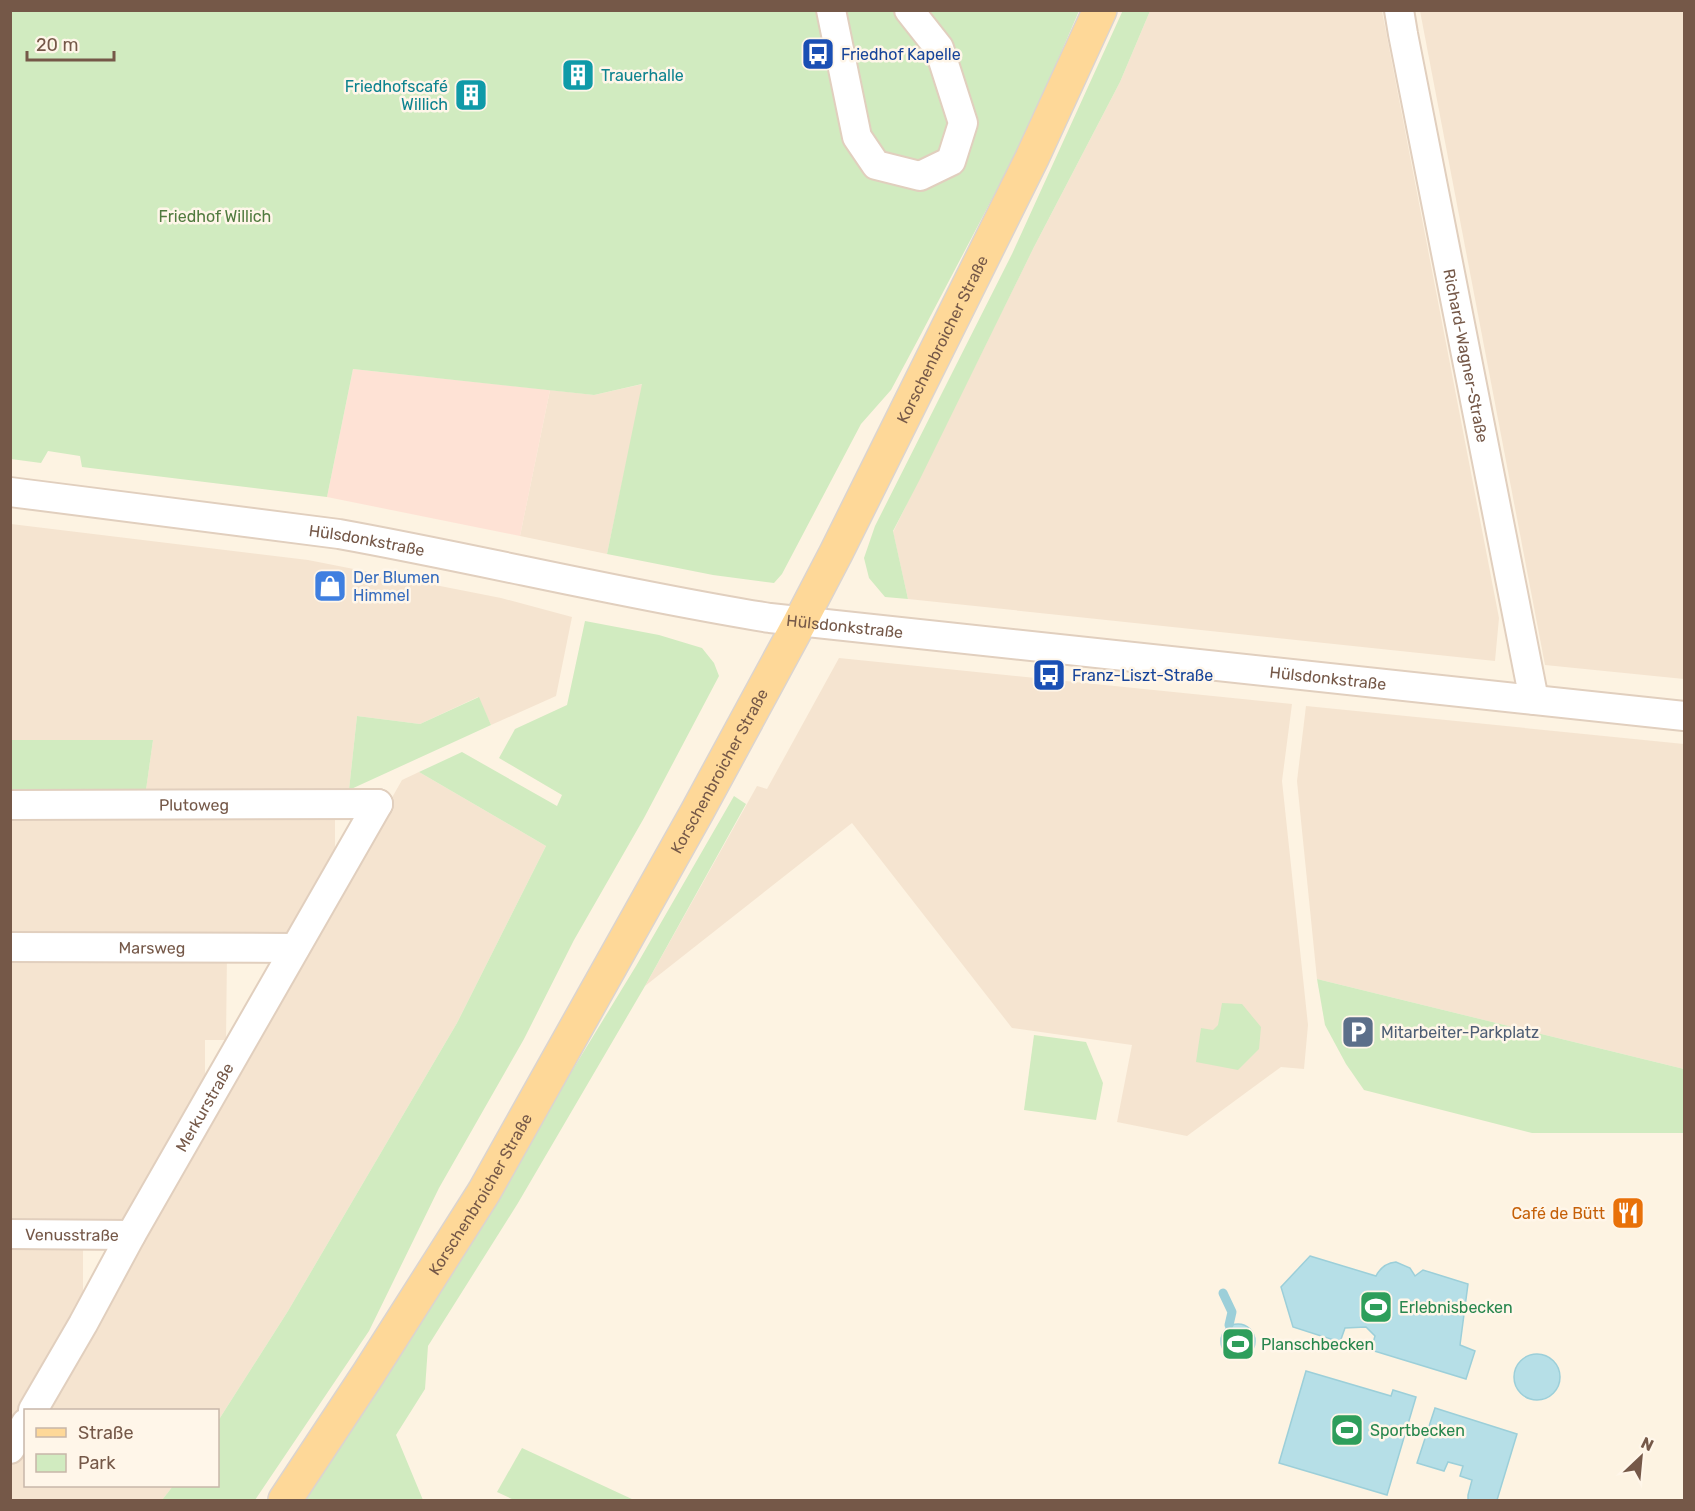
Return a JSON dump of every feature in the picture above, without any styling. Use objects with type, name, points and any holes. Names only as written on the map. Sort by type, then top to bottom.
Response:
[{"type":"main road","name":"Korschenbroicher Straße","points":[[285,1500],[484,1192],[697,812],[800,622],[1032,158],[1100,10]]},
{"type":"street","points":[[831,10],[857,137],[876,165],[920,176],[951,160],[963,123],[939,48],[909,10]]},
{"type":"street","name":"Richard-Wagner-Straße","points":[[1399,10],[1534,700]]},
{"type":"street","name":"Hülsdonkstraße","points":[[10,492],[339,534],[392,543],[661,600],[800,622],[1684,716]]},
{"type":"street","name":"Plutoweg","points":[[10,805],[378,804]]},
{"type":"street","name":"Merkurstraße","points":[[34,1409],[378,804]]},
{"type":"street","name":"Marsweg","points":[[10,947],[295,948]]},
{"type":"street","name":"Venusstraße","points":[[10,1234],[131,1235]]},
{"type":"street","points":[[10,1449],[24,1426]]},
{"type":"shaded area","points":[[1150,11],[1382,11],[1499,618],[1495,661],[908,599],[893,532],[1034,247],[1120,82]]},
{"type":"shaded area","points":[[1420,11],[1684,11],[1684,679],[1545,665]]},
{"type":"shaded area","points":[[353,369],[550,390],[520,536],[327,497]]},
{"type":"shaded area","points":[[643,384],[607,554],[520,536],[550,390],[594,395]]},
{"type":"shaded area","points":[[11,524],[308,560],[501,598],[572,617],[556,696],[491,725],[478,697],[420,724],[357,716],[349,790],[333,797],[145,797],[153,740],[11,740]]},
{"type":"shaded area","points":[[839,658],[1292,704],[1282,781],[1308,1025],[1304,1069],[1281,1067],[1187,1136],[1117,1122],[1132,1045],[1012,1028],[852,823],[645,986],[757,786],[767,789]]},
{"type":"shaded area","points":[[1306,706],[1684,744],[1684,1069],[1317,979],[1297,781]]},
{"type":"shaded area","points":[[419,772],[546,846],[457,1023],[288,1311],[219,1419],[219,1409],[40,1409],[136,1248],[402,780]]},
{"type":"shaded area","points":[[10,810],[335,810],[335,851],[284,940],[11,941]]},
{"type":"shaded area","points":[[10,954],[227,954],[226,1040],[205,1040],[205,1079],[123,1221],[11,1221]]},
{"type":"shaded area","points":[[11,1246],[83,1246],[83,1311],[11,1432]]},
{"type":"shaded area","points":[[24,1435],[24,1487],[172,1487],[162,1500],[11,1500],[11,1458]]},
{"type":"green space","points":[[1123,10],[1150,11],[1120,82],[1034,247],[893,531],[908,599],[885,597],[869,578],[864,558],[875,526],[1012,254]]},
{"type":"green space","name":"Friedhof Willich","points":[[11,11],[1079,11],[1024,138],[920,336],[891,390],[861,424],[782,574],[774,583],[713,575],[607,554],[642,384],[594,395],[353,369],[327,497],[82,467],[80,456],[48,451],[41,463],[11,459]]},
{"type":"green space","points":[[585,621],[659,635],[702,648],[714,663],[719,676],[644,818],[574,940],[524,1039],[439,1188],[369,1331],[255,1500],[162,1500],[172,1487],[219,1487],[219,1419],[288,1311],[457,1023],[546,846],[419,772],[462,752],[557,806],[562,795],[499,758],[515,729],[567,705]]},
{"type":"green space","points":[[479,697],[491,725],[349,790],[357,716],[420,724]]},
{"type":"green space","points":[[10,740],[153,740],[145,797],[11,797]]},
{"type":"green space","points":[[734,796],[746,804],[645,986],[518,1203],[428,1346],[425,1389],[396,1435],[423,1500],[302,1500],[396,1359],[636,966]]},
{"type":"green space","points":[[1317,979],[1684,1069],[1684,1133],[1532,1133],[1364,1090],[1346,1064],[1325,1025]]},
{"type":"green space","points":[[1222,1003],[1242,1004],[1261,1027],[1259,1049],[1238,1070],[1196,1062],[1201,1028],[1213,1030],[1218,1025]]},
{"type":"green space","points":[[1034,1035],[1086,1042],[1103,1083],[1096,1120],[1024,1110]]},
{"type":"green space","points":[[522,1448],[634,1500],[514,1500],[497,1492]]},
{"type":"water","name":"Erlebnisbecken","points":[[1310,1256],[1376,1276],[1384,1266],[1396,1262],[1410,1268],[1415,1276],[1423,1270],[1468,1284],[1460,1345],[1475,1351],[1466,1379],[1371,1350],[1375,1336],[1366,1327],[1345,1328],[1340,1342],[1293,1327],[1281,1287]]},
{"type":"water","name":"Planschbecken","points":[[1238,1324],[1250,1329],[1255,1341],[1250,1353],[1238,1358],[1226,1353],[1221,1341],[1226,1329]]},
{"type":"water","points":[[1542,1354],[1554,1360],[1559,1368],[1559,1386],[1554,1394],[1546,1399],[1532,1400],[1524,1397],[1517,1390],[1514,1372],[1517,1364],[1524,1357]]},
{"type":"water","name":"Sportbecken","points":[[1306,1371],[1391,1396],[1393,1390],[1416,1397],[1387,1495],[1279,1463]]},
{"type":"water","points":[[1435,1408],[1517,1434],[1497,1500],[1468,1500],[1472,1480],[1460,1476],[1463,1466],[1448,1462],[1444,1471],[1417,1463]]},
{"type":"waterway","points":[[1223,1293],[1232,1312],[1229,1325]]},
{"type":"place","name":"Friedhof Kapelle","points":[[818,54]]},
{"type":"place","name":"Trauerhalle","points":[[578,75]]},
{"type":"place","name":"Friedhofscafé Willich","points":[[471,95]]},
{"type":"place","name":"Der Blumen Himmel","points":[[330,586]]},
{"type":"place","name":"Franz-Liszt-Straße","points":[[1049,675]]},
{"type":"place","name":"Mitarbeiter-Parkplatz","points":[[1358,1032]]},
{"type":"place","name":"Café de Bütt","points":[[1628,1213]]},
{"type":"place","name":"Erlebnisbecken","points":[[1376,1307]]},
{"type":"place","name":"Planschbecken","points":[[1238,1344]]},
{"type":"place","name":"Sportbecken","points":[[1347,1430]]}]
